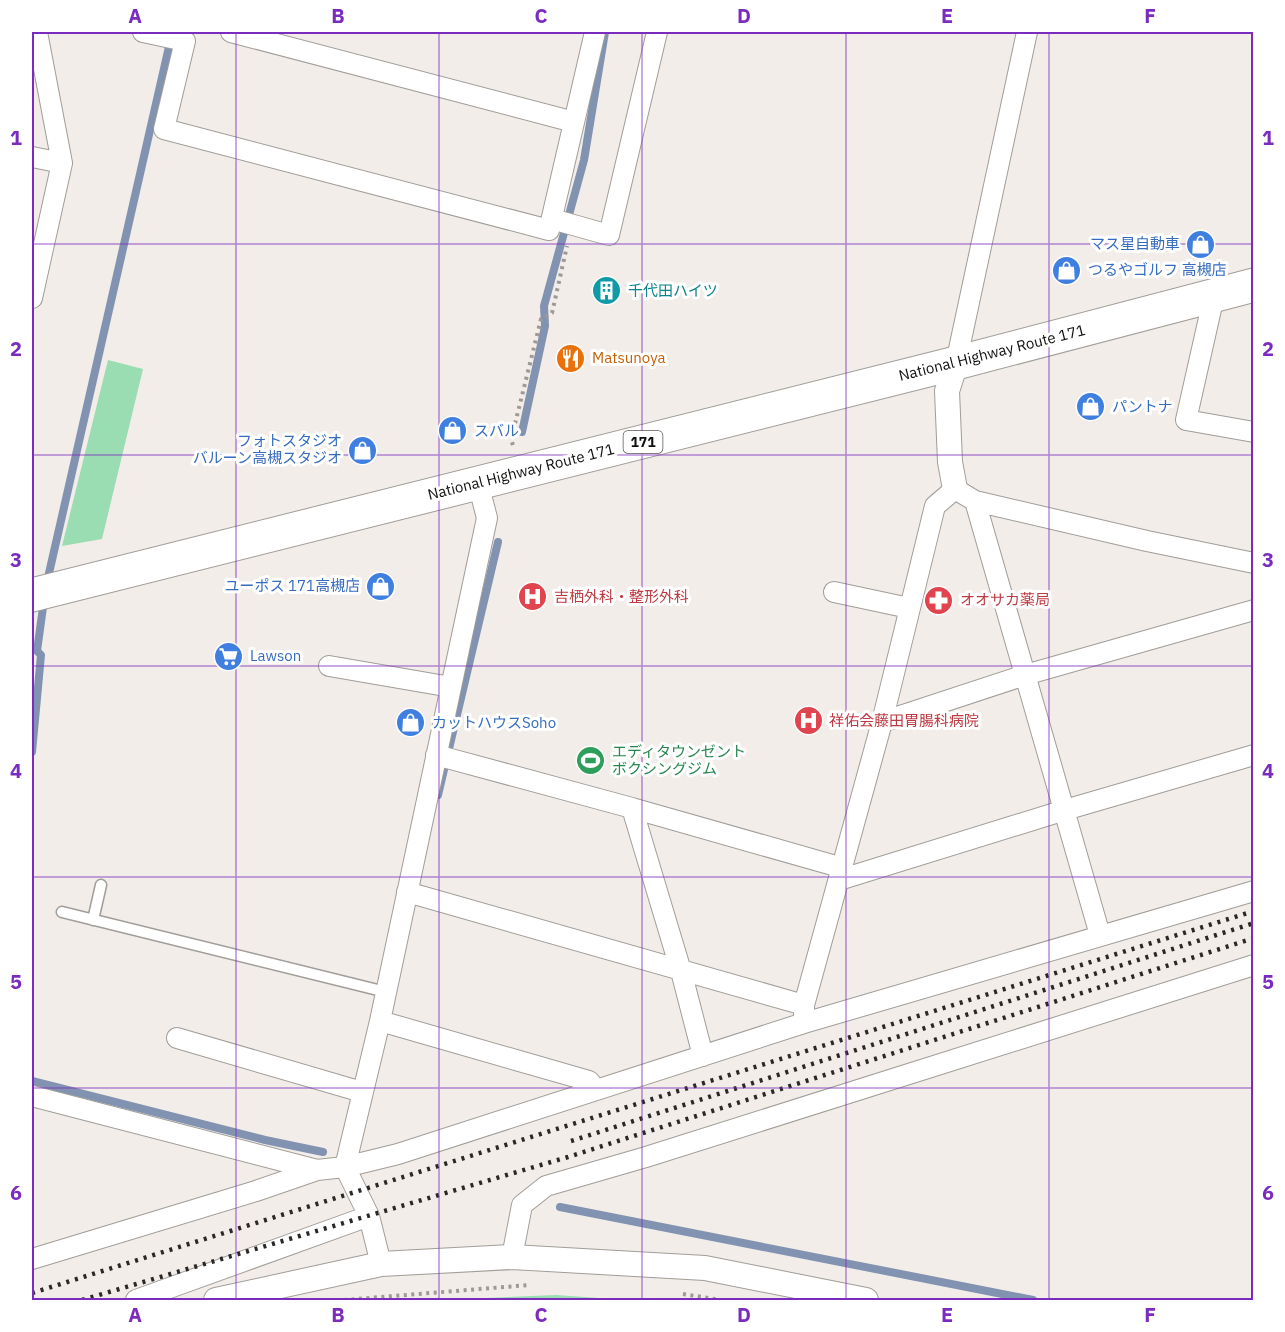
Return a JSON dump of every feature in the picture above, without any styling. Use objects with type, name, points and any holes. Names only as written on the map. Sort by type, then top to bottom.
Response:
[{"type":"highway","name":"National Highway Route 171","points":[[32,595],[956,363],[1254,285]]},
{"type":"street","points":[[32,298],[62,163],[37,32]]},
{"type":"street","points":[[143,32],[186,36],[164,129],[549,230],[595,32]]},
{"type":"street","points":[[232,32],[574,122]]},
{"type":"street","points":[[552,219],[609,235],[657,32]]},
{"type":"street","points":[[1028,32],[956,363],[947,391],[950,462],[965,495],[1025,675],[1100,935]]},
{"type":"street","points":[[32,157],[62,163]]},
{"type":"street","points":[[1214,296],[1186,420],[1254,432]]},
{"type":"street","points":[[381,1264],[369,1216],[345,1167],[380,1021],[487,518],[478,483]]},
{"type":"street","points":[[804,1014],[882,722],[935,506],[965,495],[1147,541],[1254,563]]},
{"type":"street","points":[[834,592],[909,608]]},
{"type":"street","points":[[882,722],[1025,675],[1254,610]]},
{"type":"street","points":[[329,666],[450,687]]},
{"type":"street","points":[[436,755],[632,808],[841,874],[1254,755]]},
{"type":"street","points":[[632,808],[681,971],[702,1056]]},
{"type":"street","points":[[32,1259],[256,1191],[316,1170],[345,1167],[398,1154],[702,1056],[804,1014],[1100,935],[1254,891]]},
{"type":"street","points":[[407,892],[681,971],[804,1014]]},
{"type":"street","points":[[512,1257],[522,1205],[546,1186],[646,1157],[1254,965]]},
{"type":"street","points":[[380,1021],[589,1081],[596,1090]]},
{"type":"street","points":[[177,1038],[363,1092]]},
{"type":"street","points":[[32,1096],[316,1170]]},
{"type":"street","points":[[136,1300],[369,1216]]},
{"type":"street","points":[[216,1300],[381,1264],[512,1257],[705,1268],[866,1300]]},
{"type":"lane","points":[[93,920],[101,885]]},
{"type":"lane","points":[[62,912],[386,992]]},
{"type":"path","points":[[522,472],[511,440],[541,320],[552,313],[572,224]]},
{"type":"path","points":[[344,1300],[532,1285]]},
{"type":"path","points":[[680,1293],[721,1300]]},
{"type":"path","points":[[356,1299],[363,1300]]},
{"type":"green space","points":[[108,360],[143,369],[102,539],[62,546]]},
{"type":"green space","points":[[556,1295],[627,1300],[439,1300]]},
{"type":"waterway","points":[[522,432],[545,326],[544,306],[584,160],[605,32]]},
{"type":"waterway","points":[[47,582],[171,38]]},
{"type":"waterway","points":[[438,795],[498,542]]},
{"type":"waterway","points":[[32,752],[41,655],[37,651],[44,600]]},
{"type":"waterway","points":[[32,1081],[265,1140],[323,1152]]},
{"type":"waterway","points":[[560,1207],[1033,1300]]},
{"type":"railway","points":[[32,1293],[1254,911]]},
{"type":"railway","points":[[571,1141],[1254,923]]},
{"type":"railway","points":[[82,1300],[568,1157],[1254,938]]},
{"type":"place","name":"マス星自動車","points":[[1201,244]]},
{"type":"place","name":"つるやゴルフ 高槻店","points":[[1067,270]]},
{"type":"place","name":"千代田ハイツ","points":[[607,291]]},
{"type":"place","name":"Matsunoya","points":[[571,358]]},
{"type":"place","name":"パントナ","points":[[1091,407]]},
{"type":"place","name":"スバル","points":[[453,431]]},
{"type":"place","name":"フォトスタジオ バルーン高槻スタジオ","points":[[363,450]]},
{"type":"place","name":"ユーポス 171高槻店","points":[[381,586]]},
{"type":"place","name":"吉栖外科・整形外科","points":[[533,597]]},
{"type":"place","name":"オオサカ薬局","points":[[939,600]]},
{"type":"place","name":"Lawson","points":[[229,656]]},
{"type":"place","name":"祥佑会藤田胃腸科病院","points":[[808,721]]},
{"type":"place","name":"カットハウスSoho","points":[[411,723]]},
{"type":"place","name":"エディタウンゼント ボクシングジム","points":[[591,761]]}]
